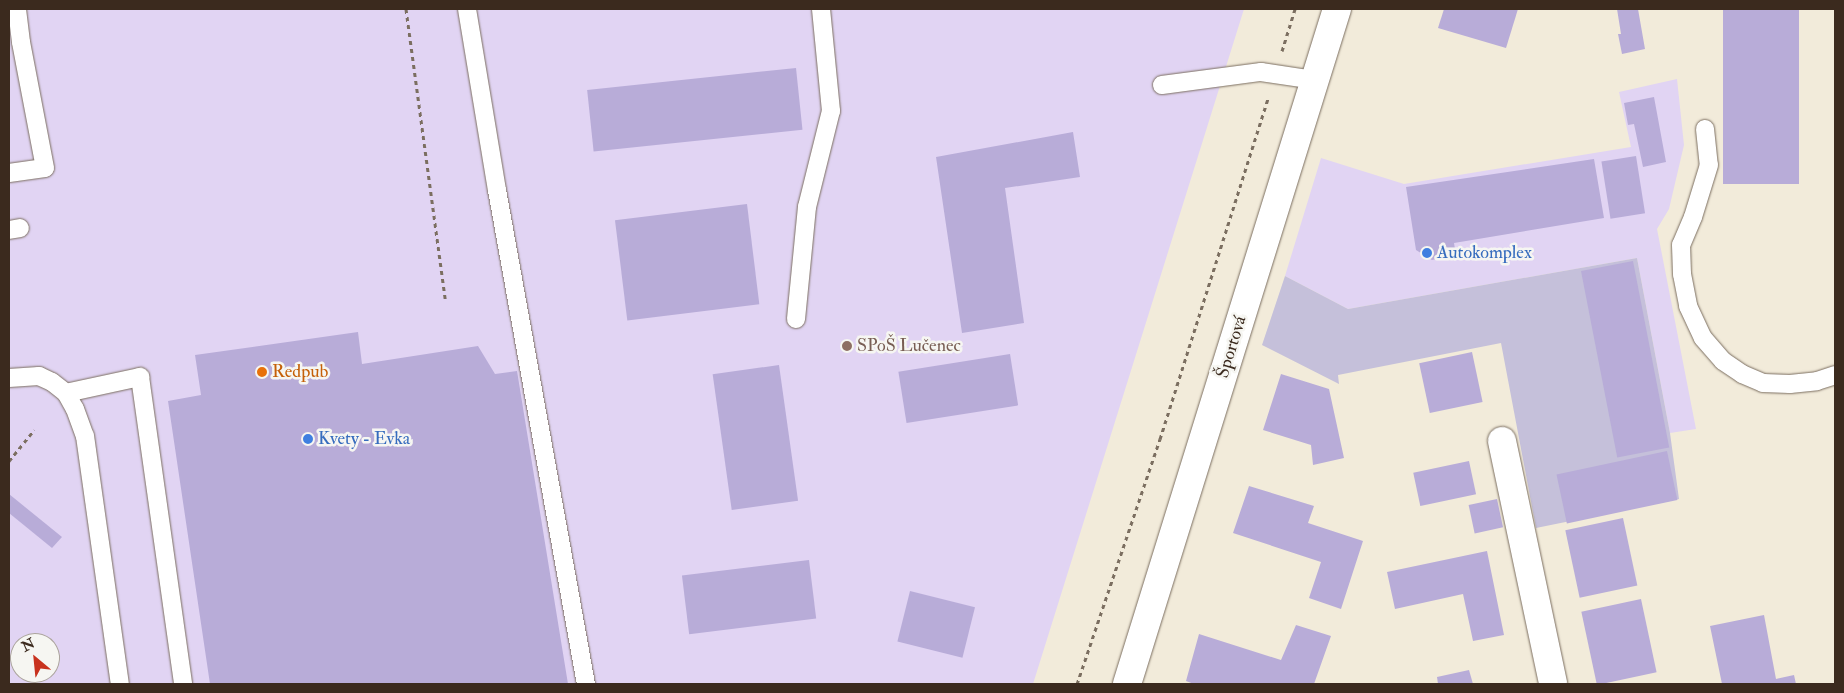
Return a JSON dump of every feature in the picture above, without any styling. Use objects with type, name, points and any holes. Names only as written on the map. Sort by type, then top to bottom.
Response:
[{"type":"street","name":"Športová","points":[[1127,684],[1337,9]]},
{"type":"street","points":[[1502,441],[1553,684]]},
{"type":"lane","points":[[9,174],[45,168],[15,43],[18,9]]},
{"type":"lane","points":[[467,9],[497,190],[586,684]]},
{"type":"lane","points":[[796,319],[807,207],[831,111],[821,9]]},
{"type":"lane","points":[[1162,85],[1261,72],[1315,80]]},
{"type":"lane","points":[[1705,129],[1709,165],[1693,218],[1681,245],[1682,274],[1688,306],[1703,338],[1723,361],[1742,374],[1763,383],[1808,382],[1835,375]]},
{"type":"lane","points":[[9,378],[42,377],[52,382],[66,393],[75,409],[85,436],[120,684]]},
{"type":"lane","points":[[66,393],[140,377],[183,684]]},
{"type":"path","points":[[406,9],[445,299]]},
{"type":"path","points":[[1284,47],[1295,9]]},
{"type":"path","points":[[1077,684],[1160,439],[1269,96]]},
{"type":"path","points":[[9,461],[34,430]]},
{"type":"shaded area","points":[[9,9],[1244,9],[1033,684],[9,684]]},
{"type":"shaded area","points":[[1677,79],[1684,145],[1669,209],[1657,229],[1696,429],[1670,433],[1637,258],[1348,309],[1285,276],[1321,158],[1404,184],[1631,147],[1619,92]]},
{"type":"shaded area","points":[[1637,258],[1670,433],[1679,499],[1536,528],[1501,343],[1338,375],[1339,384],[1262,345],[1285,276],[1348,309]]},
{"type":"building","points":[[1444,9],[1518,9],[1506,48],[1438,28]]},
{"type":"building","points":[[1617,9],[1638,9],[1645,49],[1622,54],[1618,34],[1621,34]]},
{"type":"building","points":[[1723,9],[1799,9],[1799,184],[1723,184]]},
{"type":"building","points":[[796,68],[802,130],[594,152],[587,90]]},
{"type":"building","points":[[1654,97],[1666,162],[1643,167],[1634,124],[1628,125],[1624,103]]},
{"type":"building","points":[[1073,132],[1080,177],[1005,188],[1024,323],[962,333],[936,157]]},
{"type":"building","points":[[1636,156],[1645,213],[1611,219],[1601,161]]},
{"type":"building","points":[[1594,159],[1604,218],[1454,243],[1456,255],[1432,260],[1416,250],[1406,187]]},
{"type":"building","points":[[747,204],[759,304],[627,320],[615,220]]},
{"type":"building","points":[[1633,261],[1669,448],[1617,458],[1581,271]]},
{"type":"building","points":[[358,332],[362,364],[478,346],[495,374],[517,371],[568,684],[210,684],[168,401],[201,395],[195,355]]},
{"type":"building","points":[[1472,352],[1483,402],[1430,413],[1419,363]]},
{"type":"building","points":[[1010,354],[1018,405],[907,423],[898,372]]},
{"type":"building","points":[[779,365],[798,501],[732,510],[713,374]]},
{"type":"building","points":[[1281,374],[1329,389],[1344,458],[1313,465],[1311,445],[1263,430]]},
{"type":"building","points":[[1667,451],[1677,500],[1567,523],[1556,474]]},
{"type":"building","points":[[1469,461],[1476,494],[1420,506],[1413,473]]},
{"type":"building","points":[[1249,486],[1314,506],[1308,523],[1363,541],[1341,609],[1309,598],[1321,562],[1233,533]]},
{"type":"building","points":[[9,494],[62,537],[52,548],[9,513]]},
{"type":"building","points":[[1497,499],[1503,527],[1475,533],[1469,505]]},
{"type":"building","points":[[1623,518],[1637,585],[1580,598],[1565,530]]},
{"type":"building","points":[[1487,551],[1504,635],[1473,641],[1463,594],[1395,609],[1387,572]]},
{"type":"building","points":[[809,560],[816,619],[689,634],[682,576]]},
{"type":"building","points":[[910,591],[975,607],[962,658],[897,641]]},
{"type":"building","points":[[1641,599],[1657,672],[1597,684],[1581,612]]},
{"type":"building","points":[[1764,615],[1776,679],[1794,675],[1796,684],[1722,684],[1710,626]]},
{"type":"building","points":[[1296,625],[1331,636],[1314,684],[1194,684],[1186,681],[1199,634],[1281,660]]},
{"type":"building","points":[[1469,670],[1473,684],[1438,684],[1437,677]]},
{"type":"place","name":"Autokomplex","points":[[1427,253]]},
{"type":"place","name":"SPoŠ Lučenec","points":[[847,346]]},
{"type":"place","name":"Redpub","points":[[262,372]]},
{"type":"place","name":"Kvety - Evka","points":[[308,439]]}]
